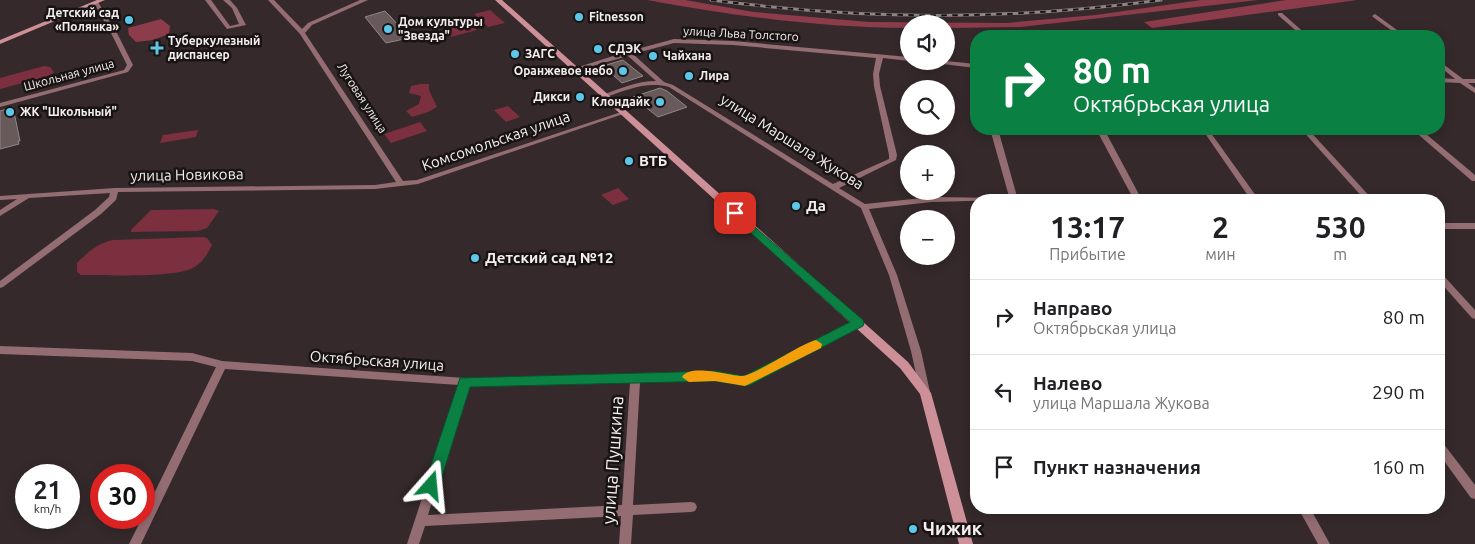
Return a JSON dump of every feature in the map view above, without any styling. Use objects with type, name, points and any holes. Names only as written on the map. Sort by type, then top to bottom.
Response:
[{"type":"main road","name":"улица Маршала Жукова","points":[[498,0],[904,365],[925,393],[966,544]]},
{"type":"main road","points":[[0,42],[99,1]]},
{"type":"street","points":[[208,0],[230,28],[243,25],[239,20],[237,10],[226,0]]},
{"type":"street","name":"Луговая улица","points":[[271,0],[304,30],[401,184]]},
{"type":"street","points":[[304,30],[365,0]]},
{"type":"street","name":"Школьная улица","points":[[0,105],[126,71],[130,65],[99,1]]},
{"type":"street","points":[[1280,14],[1298,30]]},
{"type":"street","points":[[1375,16],[1394,30]]},
{"type":"street","name":"улица Льва Толстого","points":[[575,69],[674,42],[692,41],[900,58]]},
{"type":"street","name":"улица Маршала Жукова","points":[[628,54],[661,82],[671,86],[834,187],[864,208],[893,275],[916,351],[925,393]]},
{"type":"street","points":[[834,187],[892,160],[893,155],[876,74],[880,56]]},
{"type":"street","points":[[955,64],[970,65]]},
{"type":"street","points":[[1445,68],[1475,91]]},
{"type":"street","points":[[1445,80],[1475,81]]},
{"type":"street","points":[[604,96],[650,82],[661,82]]},
{"type":"street","name":"Комсомольская улица","points":[[375,187],[418,182],[623,113]]},
{"type":"street","points":[[996,135],[1012,194]]},
{"type":"street","points":[[1103,135],[1135,194]]},
{"type":"street","points":[[1209,135],[1251,194]]},
{"type":"street","points":[[1309,135],[1364,194]]},
{"type":"street","points":[[1423,135],[1475,179]]},
{"type":"street","name":"улица Новикова","points":[[0,198],[115,190],[375,187]]},
{"type":"street","points":[[0,285],[98,212],[113,198],[115,190]]},
{"type":"street","points":[[0,214],[28,196]]},
{"type":"street","points":[[864,208],[920,199],[970,199]]},
{"type":"street","points":[[1445,226],[1475,226]]},
{"type":"street","points":[[1445,283],[1475,316]]},
{"type":"street","name":"Октябрьская улица","points":[[0,350],[192,357],[222,365],[465,382],[715,376],[745,381],[858,323]]},
{"type":"street","points":[[135,544],[222,365]]},
{"type":"street","name":"улица Пушкина","points":[[625,544],[635,378]]},
{"type":"street","points":[[413,544],[465,382]]},
{"type":"street","points":[[1445,454],[1475,494]]},
{"type":"street","points":[[420,521],[691,507]]},
{"type":"street","points":[[1307,514],[1324,544]]},
{"type":"shaded area","points":[[647,0],[685,0],[754,12],[869,22],[900,22],[900,28],[843,26],[712,11]]},
{"type":"shaded area","points":[[1201,0],[1258,0],[1021,27],[955,28],[955,23],[1006,23],[1096,15]]},
{"type":"shaded area","points":[[1286,0],[1357,0],[1152,28],[1144,22]]},
{"type":"shaded area","points":[[490,10],[505,23],[488,27],[474,14]]},
{"type":"shaded area","points":[[161,19],[170,26],[169,34],[153,40],[136,42],[129,35],[128,28]]},
{"type":"shaded area","points":[[466,19],[477,30],[451,37],[441,25]]},
{"type":"shaded area","points":[[44,66],[50,67],[54,72],[49,76],[0,89],[0,78]]},
{"type":"shaded area","points":[[429,84],[429,90],[437,107],[412,117],[406,111],[419,104],[421,96],[409,93],[411,86]]},
{"type":"shaded area","points":[[508,106],[520,117],[506,122],[494,110]]},
{"type":"shaded area","points":[[420,122],[427,131],[391,143],[384,134]]},
{"type":"shaded area","points":[[198,130],[196,137],[160,143],[163,135]]},
{"type":"shaded area","points":[[618,188],[629,199],[613,205],[601,195]]},
{"type":"shaded area","points":[[214,209],[219,211],[207,228],[198,231],[131,232],[151,210]]},
{"type":"shaded area","points":[[207,238],[212,245],[209,252],[196,266],[184,271],[156,275],[81,275],[77,272],[77,263],[85,255],[108,241]]},
{"type":"building","name":"Дом культуры \"Звезда\"","points":[[385,11],[409,38],[386,43],[365,17]]},
{"type":"building","name":"Оранжевое небо","points":[[623,60],[643,76],[622,83],[603,66]]},
{"type":"building","name":"Клондайк","points":[[660,88],[667,91],[687,107],[658,117],[633,97]]},
{"type":"building","points":[[13,107],[20,141],[18,141],[19,144],[0,149],[0,111]]},
{"type":"railway","points":[[711,0],[825,11],[936,15],[1047,12],[1161,0]]},
{"type":"slow traffic","points":[[689,377],[715,376],[745,381],[816,344]]},
{"type":"place","name":"Fitnesson","points":[[579,17]]},
{"type":"place","name":"Детский сад «Полянка»","points":[[129,20]]},
{"type":"place","name":"Дом культуры \"Звезда\"","points":[[388,29]]},
{"type":"place","name":"Туберкулезный диспансер","points":[[157,48]]},
{"type":"place","name":"СДЭК","points":[[598,49]]},
{"type":"place","name":"ЗАГС","points":[[515,54]]},
{"type":"place","name":"Чайхана","points":[[653,56]]},
{"type":"place","name":"Оранжевое небо","points":[[623,71]]},
{"type":"place","name":"Лира","points":[[689,76]]},
{"type":"place","name":"Дикси","points":[[580,97]]},
{"type":"place","name":"Клондайк","points":[[660,102]]},
{"type":"place","name":"ЖК \"Школьный\"","points":[[10,112]]},
{"type":"place","name":"ВТБ","points":[[629,161]]},
{"type":"place","name":"Да","points":[[796,206]]},
{"type":"place","name":"Детский сад №12","points":[[475,258]]},
{"type":"place","name":"Чижик","points":[[913,529]]},
{"type":"route","points":[[431,486],[465,382],[715,376],[745,381],[858,323],[735,213]]}]
